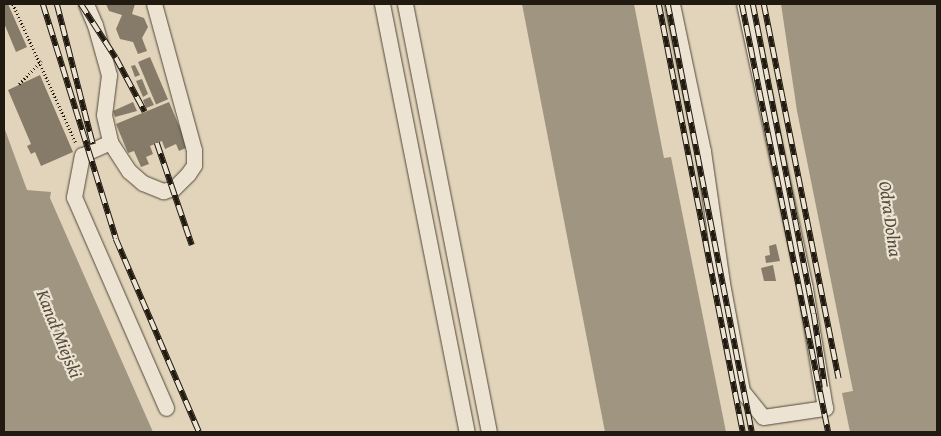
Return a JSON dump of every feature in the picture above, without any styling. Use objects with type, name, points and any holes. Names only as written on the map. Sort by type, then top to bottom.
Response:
[{"type":"lane","points":[[86,4],[95,25],[109,75],[104,115],[110,142],[129,171],[154,190],[174,188],[194,165],[194,150],[154,4]]},
{"type":"lane","points":[[382,4],[467,432]]},
{"type":"lane","points":[[405,4],[489,432]]},
{"type":"lane","points":[[672,4],[703,151],[722,283],[742,391],[763,417],[825,408],[803,279],[744,4]]},
{"type":"lane","points":[[110,142],[83,152],[74,197],[166,408]]},
{"type":"path","points":[[13,4],[83,152]]},
{"type":"path","points":[[19,84],[41,61]]},
{"type":"water","points":[[522,4],[634,4],[664,158],[671,157],[726,432],[605,432]]},
{"type":"water","name":"Odra Dolna","points":[[781,4],[937,4],[937,432],[850,432],[842,393],[853,391],[797,111]]},
{"type":"water","name":"Kanał Miejski","points":[[4,127],[27,190],[51,192],[50,198],[153,432],[4,432]]},
{"type":"building","points":[[4,4],[8,4],[27,47],[16,52],[4,23]]},
{"type":"building","points":[[106,4],[135,4],[132,14],[144,18],[148,27],[142,38],[147,51],[138,54],[133,42],[120,39],[116,29],[122,15],[109,11]]},
{"type":"building","points":[[150,57],[168,99],[156,104],[138,62]]},
{"type":"building","points":[[135,65],[140,75],[135,77],[131,66]]},
{"type":"building","points":[[40,75],[73,152],[41,166],[35,152],[31,154],[27,146],[31,144],[8,90]]},
{"type":"building","points":[[142,79],[148,94],[143,97],[136,81]]},
{"type":"building","points":[[150,97],[154,105],[146,108],[143,100]]},
{"type":"building","points":[[133,102],[137,111],[115,117],[113,111]]},
{"type":"building","points":[[169,102],[188,147],[179,151],[176,144],[165,149],[162,141],[150,146],[153,154],[146,157],[149,164],[141,167],[134,151],[128,153],[116,124]]},
{"type":"building","points":[[776,244],[780,261],[766,263],[765,256],[770,255],[769,246]]},
{"type":"building","points":[[773,265],[776,281],[764,281],[761,268]]},
{"type":"railway","points":[[43,4],[116,239],[199,432]]},
{"type":"railway","points":[[57,4],[93,144]]},
{"type":"railway","points":[[81,4],[116,58],[145,112]]},
{"type":"railway","points":[[659,4],[743,432]]},
{"type":"railway","points":[[668,4],[752,432]]},
{"type":"railway","points":[[742,4],[828,432]]},
{"type":"railway","points":[[753,4],[814,314],[825,387]]},
{"type":"railway","points":[[764,4],[839,379]]},
{"type":"railway","points":[[157,143],[192,245]]}]
